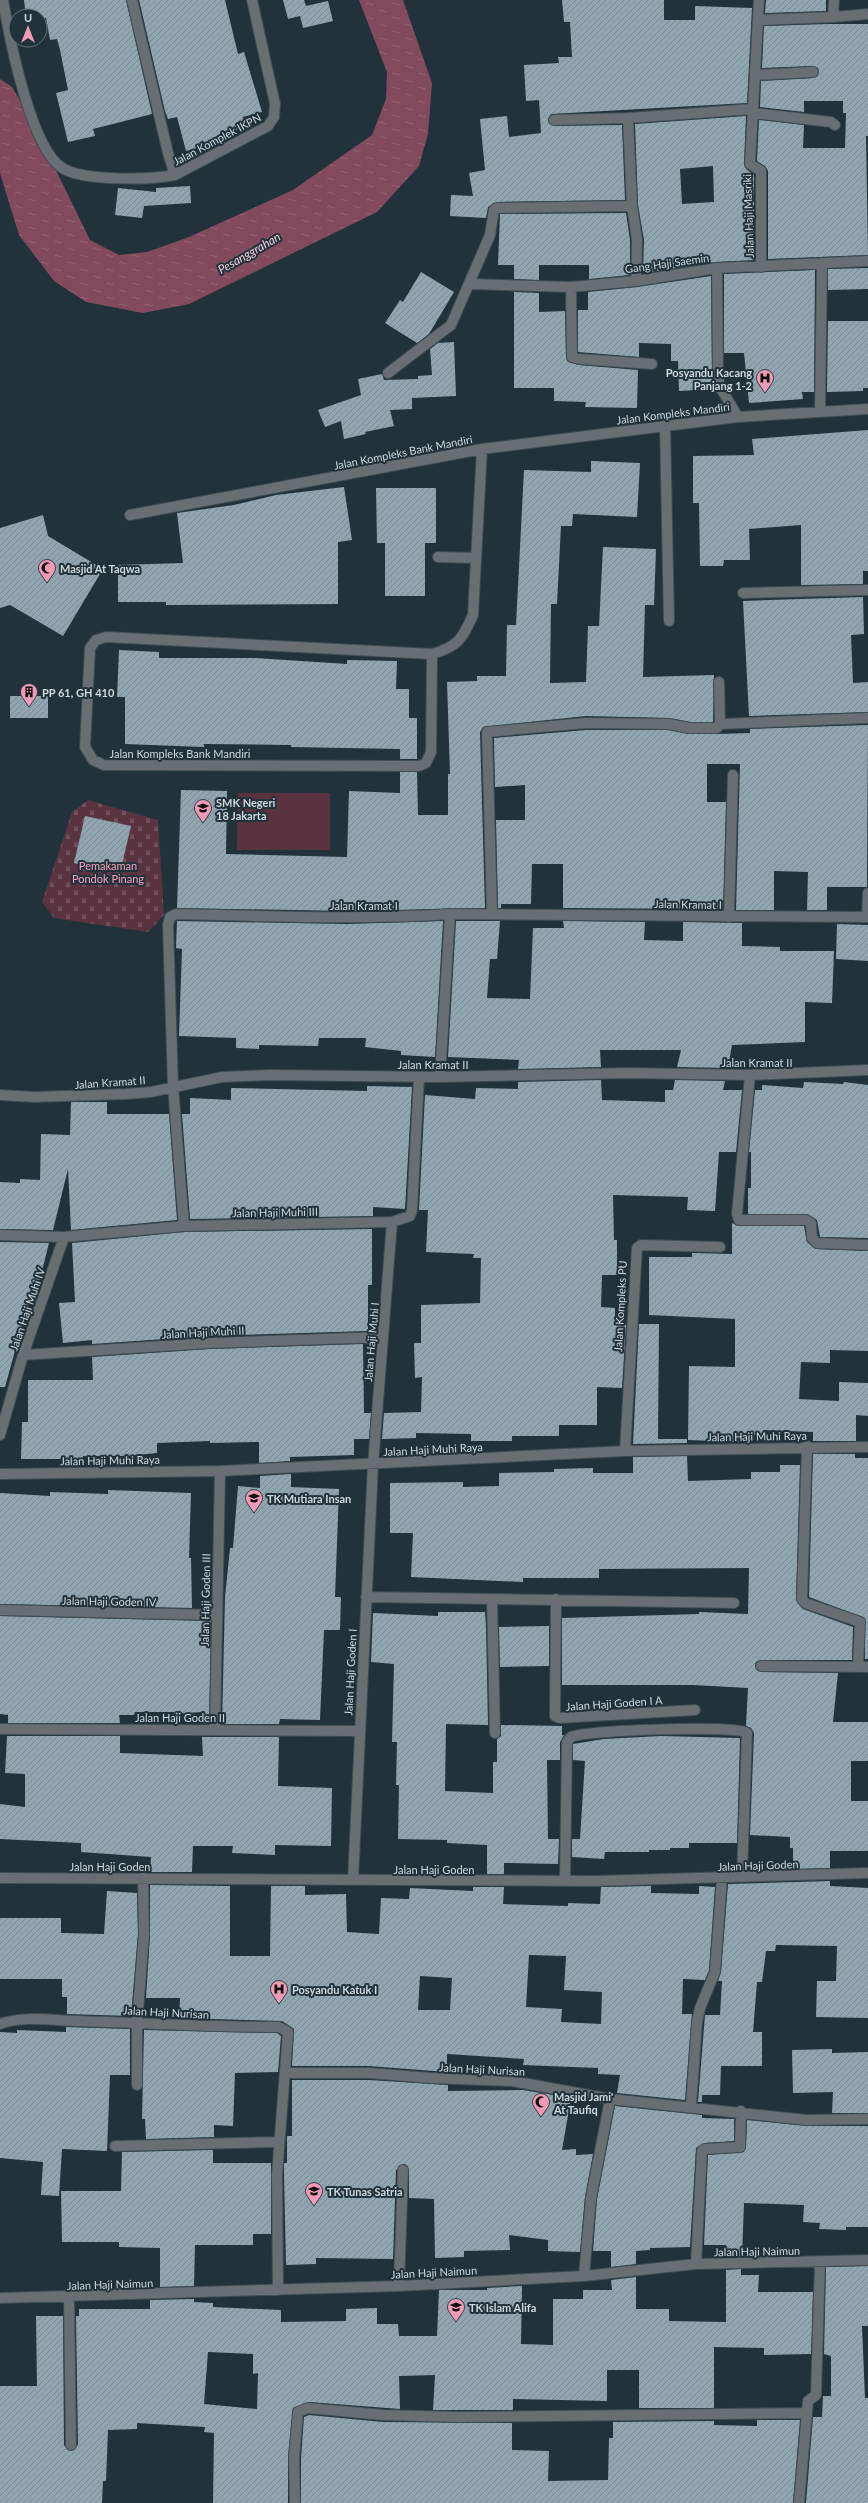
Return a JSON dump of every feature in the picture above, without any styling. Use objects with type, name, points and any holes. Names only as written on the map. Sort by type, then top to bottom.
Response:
[{"type":"street","name":"Jalan Komplek IKPN","points":[[3,0],[15,63],[34,122],[50,156],[63,168],[80,175],[161,178],[175,175],[268,126],[274,117],[275,104],[252,0]]},
{"type":"street","points":[[132,0],[168,153],[175,175]]},
{"type":"street","name":"Jalan Haji Masriki","points":[[759,0],[750,164],[761,171],[761,267]]},
{"type":"street","points":[[833,16],[834,0]]},
{"type":"street","points":[[759,20],[868,14]]},
{"type":"street","points":[[756,74],[813,72]]},
{"type":"street","points":[[554,120],[628,118],[753,111],[831,122],[835,125]]},
{"type":"street","points":[[628,118],[632,206],[637,240],[636,281]]},
{"type":"street","points":[[388,373],[451,325],[470,284],[490,234],[494,210],[497,208],[632,206]]},
{"type":"street","name":"Gang Haji Saemin","points":[[470,284],[571,287],[636,281],[717,268],[868,261]]},
{"type":"street","points":[[820,412],[822,263]]},
{"type":"street","points":[[717,268],[718,375],[720,387],[738,417]]},
{"type":"street","points":[[571,287],[572,357],[580,359],[652,364]]},
{"type":"street","name":"Jalan Kompleks Mandiri","points":[[482,449],[738,417],[868,409]]},
{"type":"street","points":[[665,425],[669,621]]},
{"type":"street","name":"Jalan Kompleks Bank Mandiri","points":[[130,515],[482,449],[474,615],[465,632],[452,648],[432,654],[106,638],[96,640],[90,648],[85,747],[93,760],[104,765],[418,766],[426,763],[432,752],[432,654]]},
{"type":"street","points":[[438,557],[476,558]]},
{"type":"street","points":[[742,593],[868,590]]},
{"type":"street","points":[[719,682],[720,724]]},
{"type":"street","points":[[492,914],[487,732],[586,723],[670,724],[697,728],[717,728],[720,724],[868,718]]},
{"type":"street","points":[[729,917],[733,775]]},
{"type":"street","points":[[868,893],[868,917]]},
{"type":"street","name":"Jalan Kramat I","points":[[184,1226],[173,1086],[168,926],[170,917],[176,914],[336,918],[450,914],[868,917]]},
{"type":"street","points":[[440,1077],[450,914]]},
{"type":"street","name":"Jalan Kramat II","points":[[0,1095],[34,1097],[95,1096],[151,1092],[173,1086],[222,1077],[269,1075],[440,1077],[629,1072],[750,1075],[868,1070]]},
{"type":"street","points":[[750,1075],[737,1214],[739,1220],[806,1220],[812,1223],[812,1238],[817,1244],[868,1245]]},
{"type":"street","name":"Jalan Haji Muhi III","points":[[0,1235],[64,1237],[184,1226],[392,1222],[410,1216],[412,1210],[419,1077]]},
{"type":"street","name":"Jalan Haji Muhi I","points":[[373,1465],[392,1222]]},
{"type":"street","name":"Jalan Haji Muhi IV","points":[[0,1435],[24,1355],[64,1237]]},
{"type":"street","name":"Jalan Kompleks PU","points":[[625,1451],[637,1248],[642,1245],[720,1246]]},
{"type":"street","name":"Jalan Haji Muhi II","points":[[24,1355],[208,1343],[383,1337]]},
{"type":"street","points":[[761,1666],[863,1667],[860,1622],[805,1603],[802,1599],[807,1446]]},
{"type":"street","name":"Jalan Haji Muhi Raya","points":[[0,1474],[220,1471],[373,1465],[625,1451],[807,1446],[868,1447]]},
{"type":"street","name":"Jalan Haji Goden I","points":[[353,1880],[373,1465]]},
{"type":"street","name":"Jalan Haji Goden III","points":[[215,1729],[220,1471]]},
{"type":"street","points":[[366,1597],[734,1603]]},
{"type":"street","points":[[492,1599],[495,1733]]},
{"type":"street","name":"Jalan Haji Goden I A","points":[[556,1599],[555,1716],[560,1718],[695,1710]]},
{"type":"street","name":"Jalan Haji Goden IV","points":[[0,1610],[217,1615]]},
{"type":"street","name":"Jalan Haji Goden II","points":[[0,1729],[359,1731]]},
{"type":"street","points":[[565,1881],[567,1742],[571,1737],[590,1733],[702,1729],[736,1729],[747,1733],[742,1877]]},
{"type":"street","name":"Jalan Haji Goden","points":[[0,1878],[565,1881],[868,1873]]},
{"type":"street","points":[[137,2084],[137,2023],[144,1934],[143,1878]]},
{"type":"street","points":[[691,2106],[697,2022],[700,2008],[714,1972],[722,1878]]},
{"type":"street","name":"Jalan Haji Nurisan","points":[[0,2024],[22,2020],[137,2023],[278,2027],[288,2032],[279,2142],[278,2290]]},
{"type":"street","name":"Jalan Haji Nurisan","points":[[285,2073],[362,2073],[431,2078],[512,2081],[610,2099],[691,2106],[807,2120],[868,2119]]},
{"type":"street","points":[[584,2276],[591,2198],[610,2099]]},
{"type":"street","points":[[696,2264],[702,2151],[705,2149],[740,2147],[741,2112]]},
{"type":"street","points":[[115,2146],[279,2142]]},
{"type":"street","points":[[399,2286],[403,2170]]},
{"type":"street","name":"Jalan Haji Naimun","points":[[0,2298],[399,2286],[584,2276],[696,2264],[868,2260]]},
{"type":"street","points":[[799,2503],[808,2401],[816,2395],[820,2262]]},
{"type":"street","points":[[69,2297],[71,2445]]},
{"type":"street","points":[[295,2503],[294,2458],[298,2412],[308,2408],[383,2416],[459,2417],[807,2413]]},
{"type":"green space","points":[[238,793],[330,793],[330,850],[237,850]]},
{"type":"green space","name":"Pemakaman Pondok Pinang","points":[[88,800],[158,820],[164,915],[148,932],[54,918],[42,902],[72,812]]},
{"type":"water","name":"Pesanggrahan","points":[[359,0],[403,0],[432,83],[428,134],[419,166],[377,212],[189,304],[143,313],[86,302],[54,281],[19,235],[0,173],[0,79],[12,87],[29,115],[90,240],[119,255],[147,252],[189,237],[293,190],[372,135],[386,99],[387,72]]},
{"type":"building","points":[[24,0],[126,0],[152,114],[93,129],[95,136],[68,142],[56,93],[68,90],[57,39],[50,40],[48,29],[48,8],[25,8]]},
{"type":"building","points":[[139,0],[225,0],[238,54],[244,52],[262,112],[243,117],[245,128],[218,135],[220,142],[186,151],[177,117],[168,119],[165,111]]},
{"type":"building","points":[[283,0],[304,0],[306,6],[328,1],[333,21],[303,28],[300,16],[288,19]]},
{"type":"building","points":[[562,0],[664,0],[664,20],[695,20],[695,6],[752,8],[747,103],[551,114],[548,121],[554,126],[622,125],[625,200],[497,202],[488,207],[486,218],[450,216],[451,195],[473,196],[469,173],[485,170],[480,119],[507,116],[509,137],[541,133],[539,100],[526,101],[524,65],[559,63],[558,57],[572,57],[570,22],[564,22]]},
{"type":"building","points":[[766,0],[826,0],[826,11],[765,13]]},
{"type":"building","points":[[868,24],[868,136],[866,136],[868,255],[768,259],[768,171],[765,166],[757,161],[759,120],[804,125],[803,148],[845,148],[846,113],[843,113],[843,101],[804,101],[804,112],[760,107],[761,81],[813,78],[819,72],[818,68],[813,66],[762,68],[764,26]]},
{"type":"building","points":[[746,116],[744,164],[746,169],[754,175],[754,260],[716,262],[643,273],[644,240],[638,205],[635,124]],"holes":[[[713,166],[714,202],[682,204],[680,169]]]},
{"type":"building","points":[[190,186],[191,203],[144,206],[142,218],[115,215],[118,188],[156,192],[156,188]]},
{"type":"building","points":[[626,213],[630,240],[630,275],[589,279],[589,265],[539,265],[539,280],[514,279],[514,265],[498,265],[500,214]]},
{"type":"building","points":[[868,268],[868,289],[828,290],[828,269]]},
{"type":"building","points":[[815,270],[814,392],[802,392],[803,399],[749,403],[744,353],[724,353],[724,274]]},
{"type":"building","points":[[421,272],[454,292],[429,334],[417,343],[385,323],[400,300],[403,302]]},
{"type":"building","points":[[711,276],[712,375],[714,389],[679,391],[678,361],[671,361],[671,344],[639,343],[639,357],[578,352],[578,310],[588,310],[588,292],[637,287]]},
{"type":"building","points":[[514,292],[539,293],[539,312],[565,311],[566,357],[568,362],[579,365],[638,370],[637,408],[585,407],[586,402],[554,401],[554,388],[514,388]]},
{"type":"building","points":[[828,321],[868,321],[868,388],[863,388],[863,391],[827,392]]},
{"type":"building","points":[[454,342],[456,396],[412,398],[412,409],[390,410],[394,426],[365,432],[366,434],[344,439],[341,421],[325,427],[318,410],[361,395],[358,379],[382,374],[384,380],[418,379],[418,376],[432,375],[430,349],[438,343]]},
{"type":"building","points":[[868,430],[868,571],[863,571],[863,584],[801,585],[801,525],[749,529],[750,560],[724,560],[723,566],[700,566],[699,503],[693,503],[693,456],[754,455],[752,439]]},
{"type":"building","points":[[591,461],[640,463],[637,517],[573,514],[572,526],[561,526],[557,604],[551,604],[550,683],[586,682],[588,626],[599,626],[603,547],[656,549],[654,605],[645,605],[643,677],[714,675],[713,722],[690,722],[669,718],[586,716],[483,727],[480,732],[485,908],[347,911],[177,908],[181,790],[227,791],[226,854],[347,857],[349,791],[400,793],[400,772],[417,772],[418,815],[448,815],[448,774],[450,774],[447,682],[477,681],[477,676],[506,676],[507,625],[516,625],[524,470],[591,472]]},
{"type":"building","points":[[344,487],[352,540],[338,542],[338,604],[166,605],[166,602],[118,602],[118,565],[183,563],[177,513],[234,505],[276,495]]},
{"type":"building","points":[[376,488],[436,488],[436,543],[425,543],[425,596],[385,596],[385,543],[377,543]]},
{"type":"building","name":"Masjid At Taqwa","points":[[43,515],[48,536],[103,569],[63,636],[10,605],[0,608],[0,528]]},
{"type":"building","points":[[863,597],[864,634],[851,635],[853,683],[868,682],[868,712],[749,716],[743,601]]},
{"type":"building","points":[[119,650],[159,652],[159,658],[255,658],[347,664],[347,660],[397,661],[396,689],[409,689],[409,718],[417,718],[417,759],[400,759],[400,749],[291,747],[291,745],[204,744],[204,747],[125,744],[125,697],[117,697]]},
{"type":"building","name":"PP 61, GH 410","points":[[10,696],[48,696],[48,718],[10,718]]},
{"type":"building","points":[[868,725],[867,887],[827,887],[827,910],[807,910],[808,872],[774,871],[774,910],[736,910],[740,764],[707,764],[707,802],[726,802],[723,909],[563,908],[563,864],[532,864],[531,904],[501,904],[501,908],[498,908],[496,820],[525,820],[525,785],[495,787],[494,738],[586,730],[668,730],[689,734],[717,734],[750,733],[750,729]]},
{"type":"building","points":[[85,816],[131,826],[120,873],[74,863]]},
{"type":"building","points":[[177,921],[347,924],[443,921],[435,1057],[401,1055],[401,1051],[365,1047],[366,1038],[319,1038],[318,1046],[259,1045],[259,1049],[236,1048],[236,1038],[179,1036],[182,949],[176,948]]},
{"type":"building","points":[[456,921],[500,921],[497,959],[490,959],[487,998],[530,999],[533,928],[564,928],[563,921],[645,922],[644,940],[683,941],[683,922],[742,923],[742,946],[780,947],[780,951],[834,951],[832,1003],[805,1002],[805,1042],[732,1045],[728,1068],[677,1067],[681,1050],[600,1050],[601,1067],[518,1069],[519,1060],[448,1057]]},
{"type":"building","points":[[837,924],[868,925],[868,961],[836,959]]},
{"type":"building","points":[[601,1080],[602,1100],[665,1102],[665,1090],[673,1090],[675,1080],[725,1081],[723,1090],[742,1090],[736,1152],[719,1152],[715,1211],[687,1210],[688,1197],[613,1195],[614,1240],[617,1240],[617,1275],[602,1275],[601,1307],[615,1308],[615,1324],[626,1324],[622,1388],[597,1387],[597,1425],[559,1425],[559,1436],[512,1436],[512,1441],[471,1441],[471,1434],[416,1433],[416,1438],[382,1439],[384,1413],[421,1412],[422,1377],[415,1378],[414,1343],[421,1343],[421,1305],[480,1303],[481,1258],[473,1258],[474,1254],[426,1252],[428,1210],[419,1210],[425,1095],[475,1099],[476,1088],[518,1089],[518,1082]]},
{"type":"building","points":[[804,1082],[843,1084],[844,1082],[868,1085],[868,1238],[820,1237],[817,1220],[806,1214],[748,1214],[748,1188],[751,1188],[751,1152],[749,1152],[755,1090],[762,1090],[762,1085],[803,1088]]},
{"type":"building","points":[[367,1086],[412,1087],[405,1209],[373,1207],[373,1216],[190,1219],[182,1114],[190,1114],[190,1098],[231,1100],[231,1088],[367,1091]]},
{"type":"building","points":[[71,1102],[107,1102],[107,1114],[169,1114],[177,1220],[71,1230],[68,1169],[53,1230],[0,1229],[0,1182],[20,1183],[20,1179],[40,1180],[41,1134],[70,1135]]},
{"type":"building","points":[[732,1223],[739,1226],[804,1226],[807,1242],[816,1249],[868,1251],[868,1351],[830,1350],[830,1363],[801,1362],[799,1399],[839,1401],[839,1382],[868,1383],[868,1416],[856,1415],[856,1441],[813,1441],[813,1432],[763,1430],[763,1435],[741,1435],[740,1442],[688,1440],[689,1366],[735,1367],[735,1319],[649,1315],[649,1257],[692,1257],[692,1253],[732,1254]]},
{"type":"building","points":[[372,1229],[372,1285],[368,1285],[368,1331],[209,1336],[92,1344],[92,1340],[63,1343],[59,1303],[75,1302],[72,1243],[184,1232]]},
{"type":"building","points":[[0,1242],[49,1243],[35,1299],[30,1297],[5,1387],[0,1387]]},
{"type":"building","points":[[639,1324],[659,1324],[658,1439],[687,1439],[687,1443],[633,1444]]},
{"type":"building","points":[[363,1344],[364,1413],[371,1413],[369,1439],[354,1439],[354,1455],[290,1457],[290,1461],[259,1463],[259,1442],[210,1443],[210,1441],[157,1443],[157,1453],[126,1456],[83,1456],[83,1459],[21,1459],[22,1422],[28,1422],[28,1380],[93,1380],[92,1357],[209,1349]]},
{"type":"building","points":[[813,1454],[855,1454],[855,1458],[868,1458],[868,1659],[865,1659],[865,1618],[809,1597]]},
{"type":"building","points":[[687,1456],[688,1481],[751,1479],[751,1472],[780,1472],[780,1465],[800,1465],[796,1599],[803,1609],[853,1627],[852,1660],[761,1660],[756,1662],[755,1666],[761,1672],[838,1673],[833,1722],[868,1722],[868,1761],[851,1761],[851,1801],[868,1801],[868,1851],[830,1851],[830,1868],[793,1869],[793,1848],[790,1848],[790,1837],[750,1835],[754,1733],[751,1728],[746,1726],[748,1688],[693,1685],[562,1685],[562,1618],[699,1614],[699,1612],[748,1614],[749,1568],[599,1569],[599,1578],[523,1578],[523,1582],[411,1577],[413,1533],[390,1533],[390,1483],[463,1482],[463,1487],[499,1486],[499,1473],[554,1472],[554,1469],[593,1468],[593,1473],[633,1473],[633,1457]]},
{"type":"building","points":[[291,1474],[291,1487],[339,1489],[335,1597],[341,1597],[340,1630],[324,1630],[320,1720],[280,1719],[279,1724],[222,1724],[225,1597],[230,1548],[233,1548],[238,1486],[260,1488],[260,1476]]},
{"type":"building","points":[[108,1490],[191,1493],[189,1558],[191,1558],[192,1608],[0,1604],[0,1493],[50,1496],[50,1492],[108,1494]]},
{"type":"building","points":[[438,1612],[485,1612],[486,1627],[488,1725],[446,1724],[445,1791],[493,1793],[493,1762],[497,1762],[497,1739],[501,1736],[501,1725],[562,1726],[562,1735],[564,1735],[560,1742],[560,1760],[547,1760],[548,1839],[559,1839],[558,1864],[504,1863],[504,1874],[487,1874],[487,1845],[447,1843],[447,1840],[398,1839],[399,1785],[396,1785],[397,1742],[392,1742],[394,1664],[371,1662],[373,1613],[438,1616]]},
{"type":"building","points":[[0,1616],[211,1621],[209,1724],[202,1724],[202,1712],[174,1714],[174,1712],[135,1712],[134,1715],[119,1715],[120,1723],[8,1723],[8,1715],[0,1714]]},
{"type":"building","points":[[549,1626],[549,1666],[500,1667],[499,1627]]},
{"type":"building","points":[[7,1736],[120,1736],[120,1753],[203,1756],[202,1737],[279,1737],[278,1786],[332,1788],[331,1846],[275,1845],[275,1855],[232,1853],[233,1846],[193,1846],[192,1872],[150,1872],[151,1857],[81,1852],[81,1843],[0,1839],[0,1804],[25,1807],[25,1774],[5,1773]]},
{"type":"building","points":[[661,1736],[740,1738],[737,1843],[689,1843],[689,1848],[649,1850],[649,1852],[605,1852],[604,1859],[572,1857],[572,1839],[580,1839],[585,1761],[573,1760],[573,1744],[604,1739]]},
{"type":"building","points":[[830,1881],[830,1886],[868,1888],[868,2018],[816,2017],[817,1981],[836,1981],[837,1946],[776,1945],[775,1951],[766,1951],[762,1982],[757,1982],[753,2032],[762,2032],[762,2066],[721,2066],[720,2095],[702,2095],[702,2102],[698,2102],[705,2015],[720,2015],[722,1981],[718,1981],[721,1972],[728,1884]]},
{"type":"building","points":[[150,1885],[230,1886],[230,1956],[270,1956],[271,1886],[305,1886],[305,1895],[346,1894],[347,1932],[379,1934],[381,1898],[409,1899],[410,1888],[473,1891],[473,1887],[504,1887],[503,1904],[568,1906],[568,1903],[600,1904],[601,1887],[651,1886],[651,1893],[699,1894],[699,1886],[715,1887],[709,1970],[705,1980],[683,1979],[682,2014],[692,2014],[685,2100],[617,2093],[620,2075],[598,2074],[598,2068],[523,2065],[524,2059],[447,2054],[447,2072],[369,2066],[292,2066],[294,2029],[282,2021],[179,2018],[180,1998],[146,1998],[150,1935]],"holes":[[[529,1955],[566,1956],[564,1990],[602,1992],[601,2024],[561,2022],[562,2009],[526,2007]],[[420,1976],[452,1978],[450,2010],[418,2010]]]},
{"type":"building","points":[[107,1891],[137,1893],[138,1934],[131,2016],[67,2014],[67,1997],[62,1997],[62,1979],[0,1979],[0,1918],[61,1918],[61,1933],[104,1934]]},
{"type":"building","points":[[66,2027],[130,2029],[130,2075],[110,2075],[107,2151],[62,2149],[59,2196],[41,2195],[43,2162],[0,2158],[0,2032],[17,2033],[17,2030],[66,2032]]},
{"type":"building","points":[[144,2030],[277,2033],[281,2036],[278,2072],[235,2073],[233,2126],[214,2125],[214,2137],[146,2139],[145,2119],[142,2119]]},
{"type":"building","points":[[832,2049],[832,2053],[868,2052],[868,2113],[832,2113],[833,2092],[793,2093],[792,2050]]},
{"type":"building","points":[[292,2080],[369,2080],[448,2085],[448,2091],[523,2090],[571,2098],[562,2150],[576,2149],[576,2155],[593,2154],[585,2197],[580,2252],[548,2251],[548,2240],[509,2235],[510,2250],[464,2251],[464,2257],[435,2258],[434,2199],[409,2198],[409,2170],[407,2165],[403,2164],[396,2170],[393,2259],[316,2258],[316,2264],[286,2265],[284,2163],[287,2163],[287,2136],[292,2136]]},
{"type":"building","points":[[615,2106],[702,2115],[702,2118],[734,2119],[734,2141],[705,2143],[696,2148],[690,2247],[650,2248],[650,2250],[636,2251],[636,2264],[611,2267],[611,2251],[593,2251],[597,2199]]},
{"type":"building","points":[[747,2120],[807,2126],[868,2126],[868,2227],[846,2227],[846,2230],[819,2229],[820,2223],[803,2222],[804,2205],[744,2203],[742,2256],[726,2257],[726,2245],[704,2245],[708,2155],[744,2152],[746,2147]]},
{"type":"building","points":[[213,2150],[213,2163],[271,2163],[271,2234],[253,2234],[253,2245],[195,2245],[194,2286],[160,2287],[160,2248],[119,2247],[119,2242],[62,2242],[61,2191],[121,2191],[122,2152]]},
{"type":"building","points":[[868,2266],[868,2326],[862,2326],[865,2398],[868,2398],[868,2503],[806,2503],[813,2417],[822,2417],[823,2396],[831,2396],[831,2356],[824,2354],[826,2267]]},
{"type":"building","points":[[741,2269],[741,2275],[759,2275],[758,2292],[813,2292],[811,2354],[764,2355],[764,2348],[714,2347],[714,2408],[639,2408],[639,2370],[607,2370],[607,2401],[513,2399],[513,2410],[433,2410],[435,2375],[399,2376],[400,2409],[309,2402],[293,2408],[288,2457],[288,2503],[213,2503],[214,2433],[204,2432],[205,2427],[137,2423],[137,2429],[108,2430],[106,2481],[103,2481],[102,2503],[0,2503],[0,2386],[37,2386],[36,2316],[63,2316],[64,2445],[71,2451],[78,2445],[76,2316],[79,2316],[79,2309],[150,2309],[150,2300],[194,2299],[194,2302],[213,2303],[213,2307],[281,2310],[281,2322],[346,2321],[346,2309],[377,2308],[377,2324],[398,2324],[399,2336],[437,2336],[439,2290],[487,2290],[487,2288],[522,2286],[521,2344],[553,2345],[553,2299],[583,2299],[583,2290],[612,2290],[611,2280],[636,2277],[636,2309],[669,2309],[669,2321],[726,2322],[726,2270]],"holes":[[[208,2352],[253,2354],[253,2374],[258,2373],[257,2409],[204,2404]]]},
{"type":"building","points":[[309,2415],[383,2422],[512,2423],[512,2450],[549,2451],[548,2481],[608,2480],[609,2438],[613,2438],[613,2422],[714,2421],[714,2425],[757,2426],[757,2420],[800,2420],[793,2503],[301,2503],[301,2458],[304,2417]]},
{"type":"place","name":"Posyandu Kacang Panjang 1-2","points":[[765,393]]},
{"type":"place","name":"Masjid At Taqwa","points":[[47,583]]},
{"type":"place","name":"PP 61, GH 410","points":[[29,707]]},
{"type":"place","name":"SMK Negeri 18 Jakarta","points":[[203,823]]},
{"type":"place","name":"TK Mutiara Insan","points":[[254,1513]]},
{"type":"place","name":"Posyandu Katuk I","points":[[279,2004]]},
{"type":"place","name":"Masjid Jami' At Taufiq","points":[[541,2117]]},
{"type":"place","name":"TK Tunas Satria","points":[[314,2206]]},
{"type":"place","name":"TK Islam Alifa","points":[[456,2322]]}]
